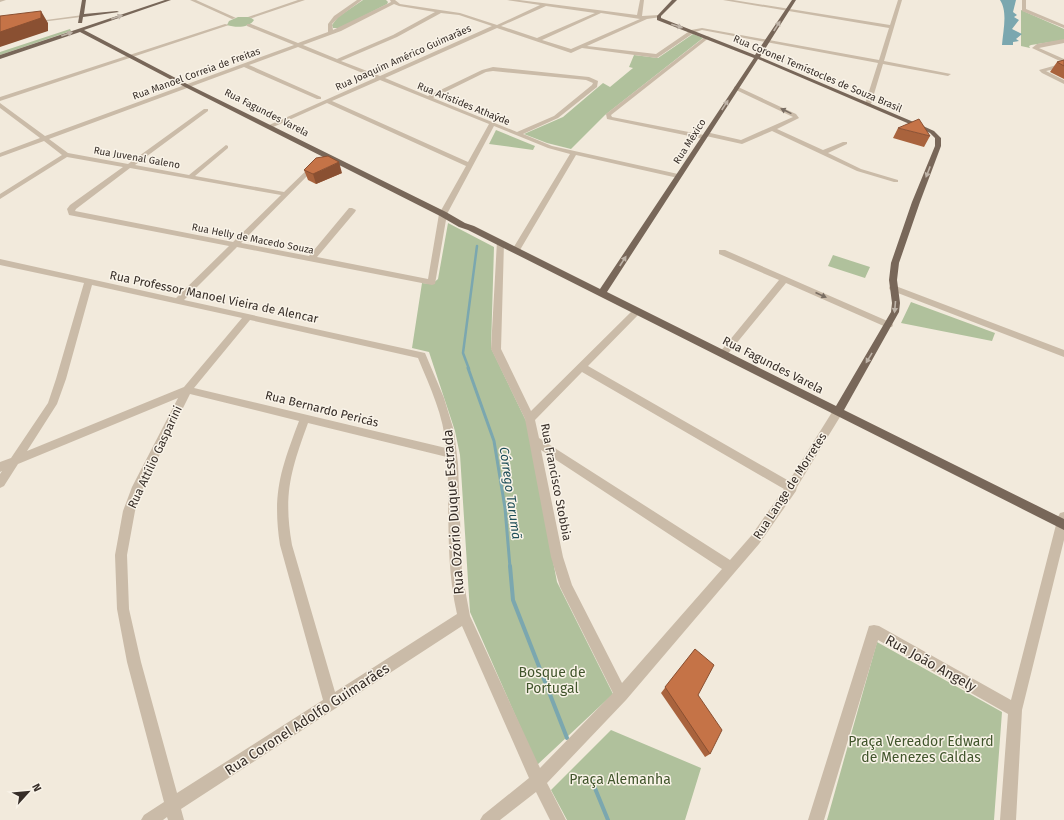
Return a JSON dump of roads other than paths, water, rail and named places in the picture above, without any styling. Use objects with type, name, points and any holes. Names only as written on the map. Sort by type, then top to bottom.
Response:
[{"type":"main road","points":[[80,27],[84,0]]},
{"type":"main road","points":[[0,57],[45,42],[117,12],[152,0]]},
{"type":"main road","points":[[0,50],[36,38],[80,27],[169,0]]},
{"type":"main road","points":[[660,18],[675,0]]},
{"type":"main road","name":"Rua México","points":[[602,293],[794,0]]},
{"type":"main road","points":[[145,2],[154,2],[156,3],[155,4]]},
{"type":"main road","points":[[81,16],[117,12]]},
{"type":"main road","name":"Rua Coronel Temístocles de Souza Brasil","points":[[660,18],[736,48],[758,54],[868,104],[921,126],[936,135]]},
{"type":"main road","name":"Rua Fagundes Varela","points":[[80,27],[187,86],[443,214],[462,225],[516,250],[838,412],[1063,522]]},
{"type":"main road","points":[[36,38],[45,42]]},
{"type":"main road","points":[[19,44],[27,48]]},
{"type":"main road","name":"Rua Lange de Morretes","points":[[838,412],[889,325],[896,308],[893,275],[898,253],[938,146],[936,135]]},
{"type":"street","points":[[192,0],[234,18]]},
{"type":"street","points":[[250,17],[303,0]]},
{"type":"street","points":[[331,33],[330,24],[333,19],[360,0]]},
{"type":"street","points":[[509,0],[646,18],[660,18]]},
{"type":"street","points":[[639,17],[642,0]]},
{"type":"street","points":[[725,0],[892,27]]},
{"type":"street","points":[[868,104],[900,0]]},
{"type":"street","points":[[1024,0],[1024,10],[1064,27]]},
{"type":"street","points":[[393,1],[399,5],[460,14],[571,51],[646,18]]},
{"type":"street","name":"Rua Manoel Correia de Freitas","points":[[0,155],[331,33],[393,1]]},
{"type":"street","name":"Rua Joaquim Américo Guimarães","points":[[269,127],[545,5]]},
{"type":"street","points":[[336,61],[395,36],[440,11]]},
{"type":"street","points":[[537,40],[600,12]]},
{"type":"street","points":[[24,23],[81,16]]},
{"type":"street","name":"Rua Aristides Athaýde","points":[[249,24],[550,148],[678,176]]},
{"type":"street","points":[[0,99],[228,25]]},
{"type":"street","points":[[583,47],[657,56],[693,31],[699,29],[948,74]]},
{"type":"street","points":[[708,37],[608,114],[608,116],[614,120],[742,142],[796,119],[796,117],[736,88]]},
{"type":"street","points":[[1064,42],[1035,48],[1064,61]]},
{"type":"street","points":[[245,65],[319,98]]},
{"type":"street","points":[[1064,65],[1042,70],[1064,82]]},
{"type":"street","points":[[428,98],[484,71],[493,69],[587,78],[596,82],[595,86],[556,117],[517,134]]},
{"type":"street","points":[[327,101],[470,165]]},
{"type":"street","name":"Rua Juvenal Galeno","points":[[0,105],[66,155],[286,194]]},
{"type":"street","points":[[129,166],[206,110]]},
{"type":"street","points":[[443,214],[492,124]]},
{"type":"street","points":[[773,129],[859,170],[896,181]]},
{"type":"street","points":[[823,153],[845,143]]},
{"type":"street","points":[[190,177],[226,147]]},
{"type":"street","points":[[516,250],[573,154]]},
{"type":"street","points":[[0,197],[66,155]]},
{"type":"street","points":[[178,302],[325,155]]},
{"type":"street","name":"Rua Helly de Macedo Souza","points":[[129,166],[73,207],[71,211],[75,214],[432,282],[443,214]]},
{"type":"street","points":[[311,259],[352,210]]},
{"type":"street","name":"Rua Francisco Stobbia","points":[[500,243],[496,349],[530,419],[561,573],[572,600],[621,695]]},
{"type":"street","points":[[722,252],[889,325]]},
{"type":"street","name":"Rua Professor Manoel Vieira de Alencar","points":[[0,262],[422,355]]},
{"type":"street","points":[[723,354],[785,279]]},
{"type":"street","points":[[0,482],[45,415],[55,397],[89,282]]},
{"type":"street","points":[[893,288],[1064,354]]},
{"type":"street","points":[[530,419],[637,311]]},
{"type":"street","name":"Rua Attílio Gasparini","points":[[174,813],[123,609],[121,555],[124,532],[129,511],[138,487],[187,390],[248,317]]},
{"type":"street","name":"Rua Ozório Duque Estrada","points":[[422,355],[448,428],[452,454],[454,564],[456,583],[464,617],[538,781],[558,820]]},
{"type":"street","points":[[581,367],[792,488]]},
{"type":"street","points":[[0,467],[187,390]]},
{"type":"street","name":"Rua Bernardo Pericás","points":[[187,390],[452,454]]},
{"type":"street","name":"Rua Lange de Morretes","points":[[488,820],[538,781],[576,743],[621,695],[731,568],[767,525],[792,488],[838,412]]},
{"type":"street","points":[[305,418],[285,474],[281,504],[282,519],[286,545],[331,703]]},
{"type":"street","points":[[534,440],[731,568]]},
{"type":"street","points":[[1008,820],[1015,710],[1063,522]]},
{"type":"street","name":"Rua Coronel Adolfo Guimarães","points":[[149,820],[174,813],[331,703],[464,617]]},
{"type":"street","name":"Rua João Angely","points":[[816,820],[874,631],[1015,710]]},
{"type":"water","points":[[1000,0],[1016,0],[1013,12],[1017,15],[1014,17],[1019,20],[1012,29],[1022,34],[1016,39],[1019,41],[1013,42],[1013,45],[1002,45],[1004,10]]},
{"type":"waterway","name":"Córrego Tarumã","points":[[469,369],[463,353],[477,246]]},
{"type":"waterway","name":"Córrego Tarumã","points":[[468,368],[494,441],[505,508],[510,567]]},
{"type":"waterway","name":"Córrego Tarumã","points":[[510,566],[513,600],[567,738]]},
{"type":"waterway","name":"Córrego Tarumã","points":[[592,781],[608,820]]},
{"type":"park label","name":"Bosque de Portugal","points":[[552,680]]},
{"type":"park label","name":"Praça Vereador Edward de Menezes Caldas","points":[[921,750]]},
{"type":"park label","name":"Praça Alemanha","points":[[620,779]]}]
